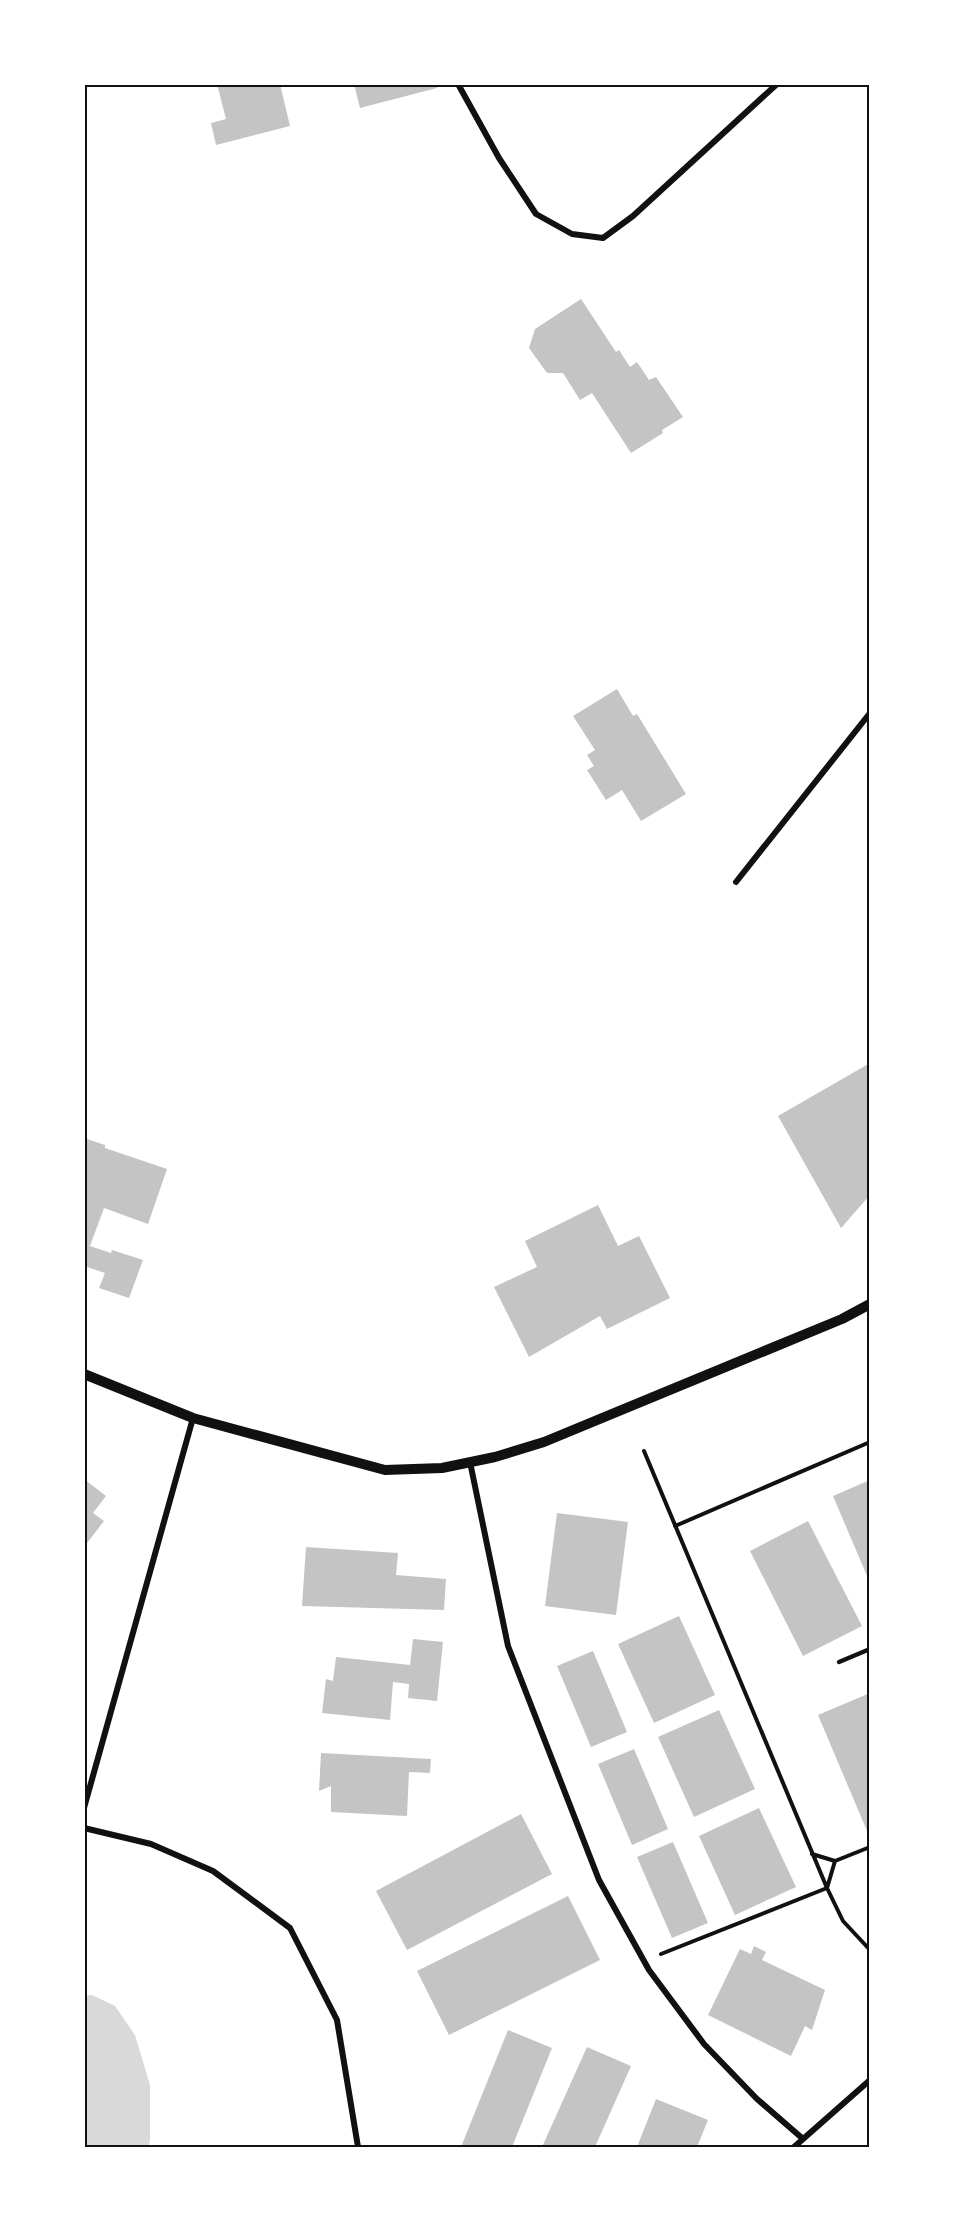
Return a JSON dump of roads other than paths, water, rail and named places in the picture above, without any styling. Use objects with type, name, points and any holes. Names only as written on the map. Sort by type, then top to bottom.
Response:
[{"type":"street","points":[[458,84],[499,158],[536,214],[572,234],[603,238],[633,216],[777,84]]},
{"type":"street","points":[[736,882],[870,713]]},
{"type":"street","points":[[84,1374],[193,1418],[385,1470],[442,1468],[544,1442],[842,1319],[870,1304]]},
{"type":"street","points":[[84,1808],[193,1418]]},
{"type":"street","points":[[470,1462],[508,1646],[599,1880],[643,1960],[704,2044],[757,2099],[802,2138]]},
{"type":"street","points":[[84,1828],[151,1844],[213,1871],[290,1928],[336,2020],[358,2147]]},
{"type":"street","points":[[794,2147],[870,2080]]},
{"type":"lane","points":[[839,1662],[870,1649]]}]
